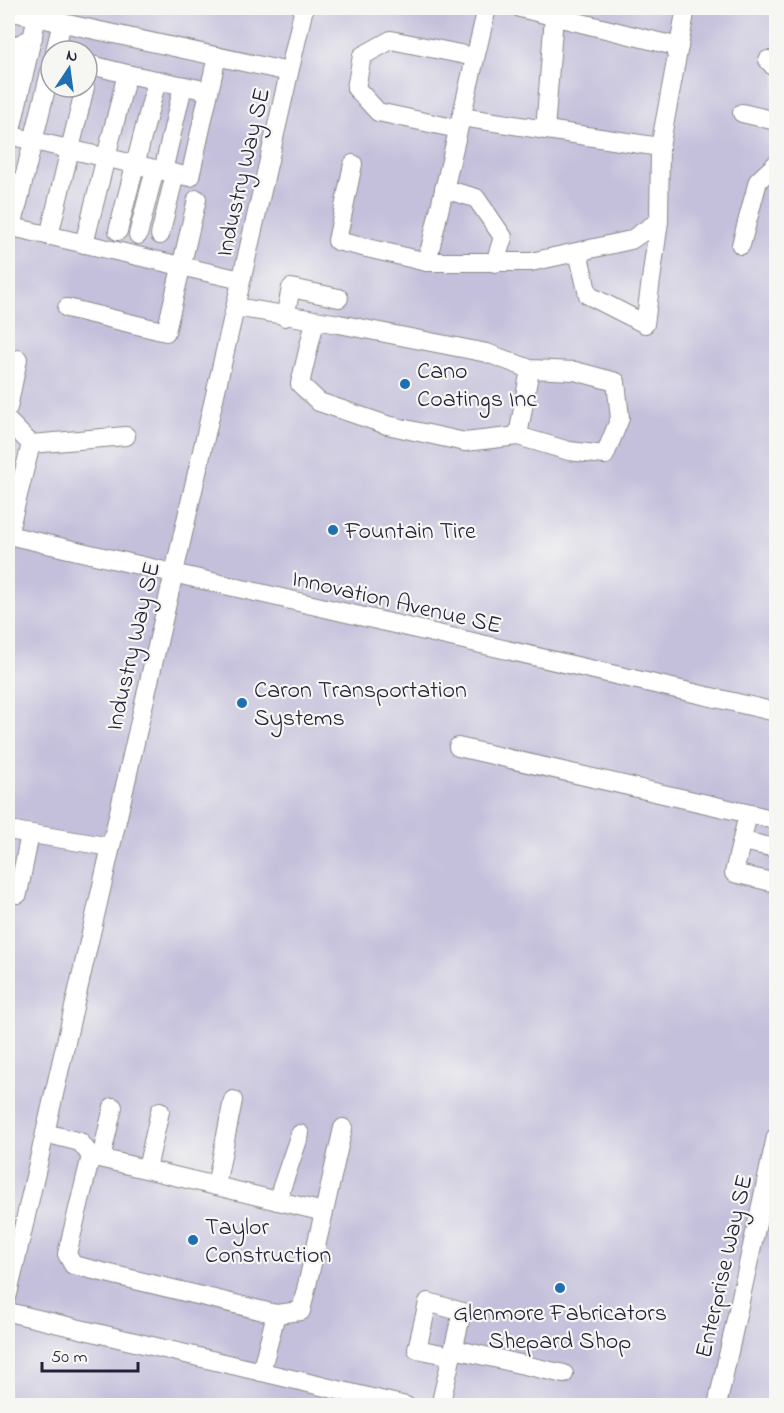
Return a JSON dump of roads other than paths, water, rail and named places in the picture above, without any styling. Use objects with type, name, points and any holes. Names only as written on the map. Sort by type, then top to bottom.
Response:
[{"type":"street","name":"Industry Way SE","points":[[8,1294],[304,8]]},
{"type":"street","points":[[427,262],[487,8]]},
{"type":"street","points":[[520,8],[679,47]]},
{"type":"street","points":[[578,252],[588,295],[645,324],[659,221],[660,147],[686,8]]},
{"type":"street","points":[[8,11],[289,72]]},
{"type":"street","points":[[545,130],[554,16]]},
{"type":"street","points":[[8,130],[12,126],[38,17]]},
{"type":"street","points":[[58,39],[62,23]]},
{"type":"street","points":[[8,75],[15,46],[33,38]]},
{"type":"street","points":[[475,57],[391,40],[362,56],[356,87],[378,112],[459,123],[545,130],[660,147]]},
{"type":"street","points":[[8,135],[190,177],[217,56]]},
{"type":"street","points":[[99,71],[126,74],[209,91]]},
{"type":"street","points":[[84,244],[108,158],[126,74]]},
{"type":"street","points":[[118,231],[157,80]]},
{"type":"street","points":[[160,235],[164,171],[183,86]]},
{"type":"street","points":[[43,99],[10,227],[241,280]]},
{"type":"street","points":[[49,236],[82,99]]},
{"type":"street","points":[[742,113],[777,121]]},
{"type":"street","points":[[353,164],[337,241],[427,262],[531,262],[631,240],[659,221]]},
{"type":"street","points":[[741,245],[758,182],[777,164]]},
{"type":"street","points":[[138,235],[164,171]]},
{"type":"street","points":[[444,189],[476,198],[492,218],[503,237],[495,263]]},
{"type":"street","points":[[67,308],[166,332],[197,199]]},
{"type":"street","points":[[285,317],[291,288],[339,298]]},
{"type":"street","points":[[235,308],[315,321],[487,353],[530,369],[575,371],[616,382],[620,418],[605,455],[569,451],[518,436],[465,442],[387,425],[319,402],[300,384],[315,321]]},
{"type":"street","points":[[8,408],[18,359]]},
{"type":"street","points":[[518,436],[530,369]]},
{"type":"street","points":[[8,421],[31,444],[126,436]]},
{"type":"street","points":[[8,535],[31,444]]},
{"type":"street","name":"Innovation Avenue SE","points":[[8,535],[777,712]]},
{"type":"street","points":[[458,747],[777,820]]},
{"type":"street","points":[[748,814],[734,873],[777,883]]},
{"type":"street","points":[[8,830],[111,847]]},
{"type":"street","points":[[18,894],[30,834]]},
{"type":"street","points":[[742,841],[777,848]]},
{"type":"street","points":[[216,1186],[233,1100]]},
{"type":"street","points":[[113,1107],[67,1254],[73,1265],[276,1314],[301,1311],[343,1128]]},
{"type":"street","points":[[147,1169],[160,1111]]},
{"type":"street","points":[[45,1133],[80,1142],[96,1157],[324,1212]]},
{"type":"street","points":[[277,1201],[300,1134]]},
{"type":"street","name":"Enterprise Way SE","points":[[717,1406],[777,1137]]},
{"type":"street","points":[[8,1312],[406,1406]]},
{"type":"street","points":[[261,1372],[276,1314]]},
{"type":"street","points":[[440,1406],[453,1353],[564,1374]]},
{"type":"place","name":"Cano Coatings Inc","points":[[405,384]]},
{"type":"place","name":"Fountain Tire","points":[[333,530]]},
{"type":"place","name":"Caron Transportation Systems","points":[[242,703]]},
{"type":"place","name":"Taylor Construction","points":[[193,1240]]},
{"type":"place","name":"Glenmore Fabricators Shepard Shop","points":[[560,1288]]}]
